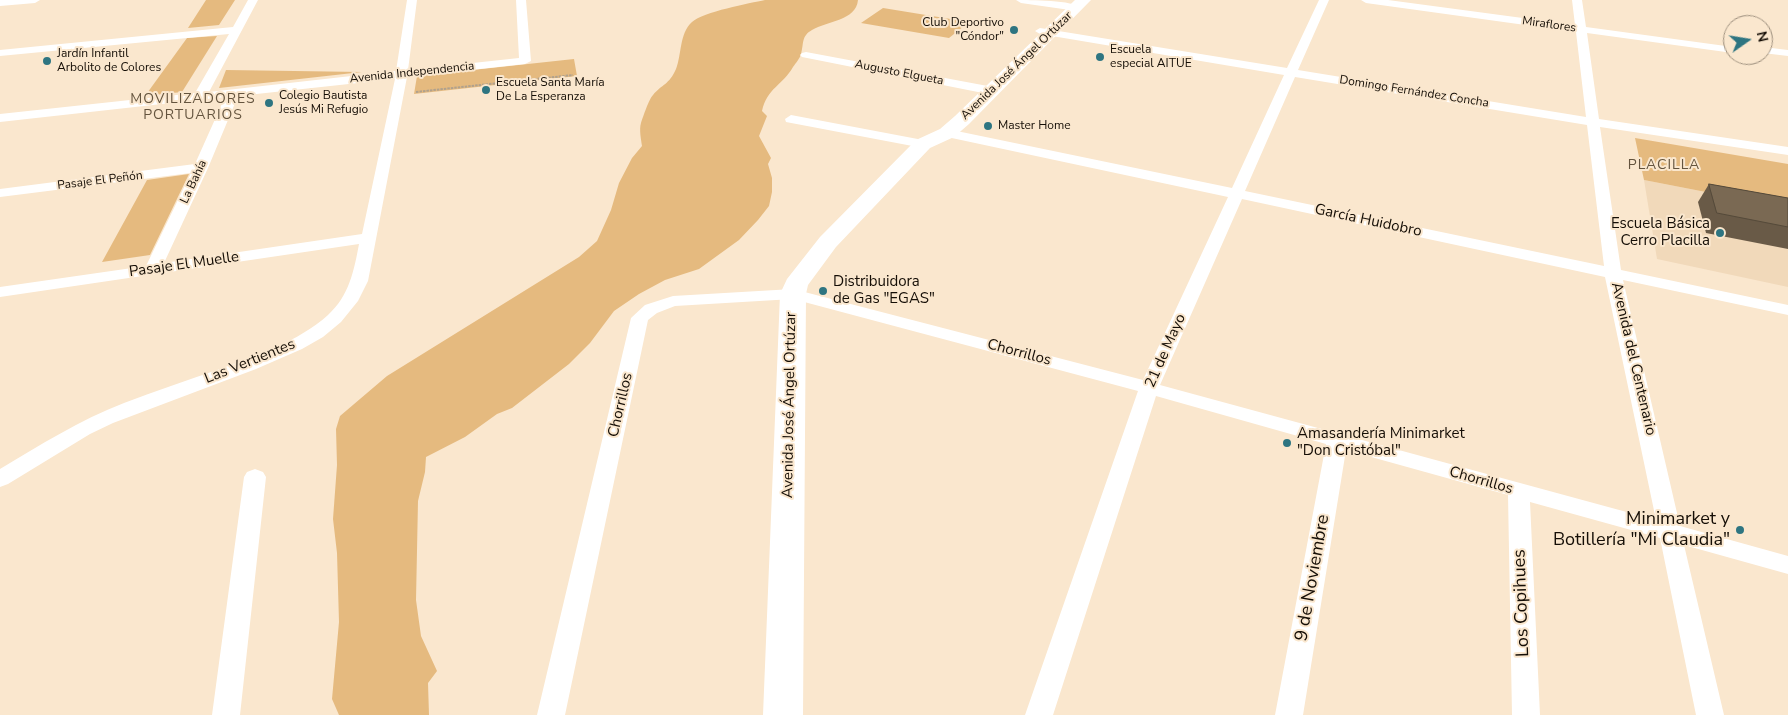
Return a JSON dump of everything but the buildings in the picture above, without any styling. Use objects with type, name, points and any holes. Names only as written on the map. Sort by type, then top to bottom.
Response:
[{"type":"street","points":[[0,3],[35,0]]},
{"type":"street","points":[[200,96],[252,0]]},
{"type":"street","name":"Las Vertientes","points":[[3,473],[106,418],[260,361],[288,348],[318,331],[343,311],[356,291],[369,238],[402,74],[412,0]]},
{"type":"street","name":"Avenida Independencia","points":[[0,118],[525,61],[521,0]]},
{"type":"street","points":[[1021,0],[1075,4]]},
{"type":"street","name":"21 de Mayo","points":[[1039,715],[1149,388],[1293,73],[1324,0]]},
{"type":"street","name":"Miraflores","points":[[1366,0],[1723,45]]},
{"type":"street","name":"Miraflores","points":[[1403,0],[1723,48]]},
{"type":"street","name":"Avenida del Centenario","points":[[1577,0],[1613,273],[1710,715]]},
{"type":"street","name":"Avenida José Ángel Ortúzar","points":[[783,715],[793,294],[796,284],[828,242],[984,89],[1075,4]]},
{"type":"street","points":[[0,53],[236,30]]},
{"type":"street","name":"Domingo Fernández Concha","points":[[1046,32],[1592,122],[1788,151]]},
{"type":"street","points":[[1773,51],[1788,53]]},
{"type":"street","name":"Augusto Elgueta","points":[[806,55],[984,89]]},
{"type":"street","points":[[1773,55],[1788,57]]},
{"type":"street","name":"Avenida José Ángel Ortúzar","points":[[935,139],[928,130],[984,89]]},
{"type":"street","name":"La Bahía","points":[[152,270],[201,168],[233,93]]},
{"type":"street","name":"García Huidobro","points":[[791,119],[935,139],[1237,194],[1788,310]]},
{"type":"street","name":"Pasaje El Peñón","points":[[0,193],[201,168]]},
{"type":"street","name":"Pasaje El Muelle","points":[[0,292],[369,238]]},
{"type":"street","name":"Chorrillos","points":[[551,715],[640,318],[651,309],[673,301],[793,294],[1149,388],[1788,565]]},
{"type":"street","name":"9 de Noviembre","points":[[1289,715],[1337,441]]},
{"type":"street","points":[[226,715],[255,477]]},
{"type":"street","name":"Los Copihues","points":[[1519,492],[1526,715]]},
{"type":"path","points":[[398,94],[573,75]]},
{"type":"shaded area","points":[[206,0],[235,0],[219,25],[188,28]]},
{"type":"shaded area","points":[[765,0],[858,0],[856,7],[847,16],[808,32],[799,59],[764,103],[762,111],[767,116],[759,136],[771,158],[768,164],[772,178],[769,206],[739,240],[699,269],[665,280],[639,294],[614,311],[590,343],[569,364],[512,408],[497,414],[465,437],[426,457],[425,472],[418,501],[416,600],[421,636],[437,671],[428,683],[429,715],[339,715],[332,699],[339,622],[337,553],[333,519],[337,465],[336,429],[340,416],[387,376],[579,257],[597,241],[611,210],[619,183],[632,158],[642,146],[640,125],[648,104],[656,91],[668,81],[676,69],[683,38],[688,27],[698,18],[706,15],[727,8]]},
{"type":"shaded area","points":[[883,8],[969,22],[949,38],[861,23]]},
{"type":"shaded area","points":[[217,36],[182,92],[145,96],[187,38]]},
{"type":"shaded area","points":[[574,59],[577,76],[414,94],[417,76]]},
{"type":"shaded area","points":[[226,70],[362,72],[219,88]]},
{"type":"shaded area","points":[[1635,138],[1788,164],[1788,208],[1644,180]]},
{"type":"shaded area","points":[[189,174],[150,255],[102,262],[147,180]]},
{"type":"shaded area","name":"Escuela Básica Cerro Placilla","points":[[1644,180],[1788,208],[1788,287],[1657,259]]},
{"type":"place","name":"Club Deportivo \"Cóndor\"","points":[[1014,30]]},
{"type":"place","name":"Escuela especial AITUE","points":[[1100,57]]},
{"type":"place","name":"Jardín Infantil Arbolito de Colores","points":[[47,61]]},
{"type":"place","name":"Escuela Santa María De La Esperanza","points":[[486,90]]},
{"type":"place","name":"Colegio Bautista Jesús Mi Refugio","points":[[269,103]]},
{"type":"place","name":"Master Home","points":[[988,126]]},
{"type":"place","name":"Escuela Básica Cerro Placilla","points":[[1720,233]]},
{"type":"place","name":"Distribuidora de Gas \"EGAS\"","points":[[823,291]]},
{"type":"place","name":"Amasandería Minimarket \"Don Cristóbal\"","points":[[1287,443]]},
{"type":"place","name":"Minimarket y Botillería \"Mi Claudia\"","points":[[1740,530]]},
{"type":"district","name":"MOVILIZADORES PORTUARIOS","points":[[193,108]]},
{"type":"district","name":"PLACILLA","points":[[1664,166]]}]
